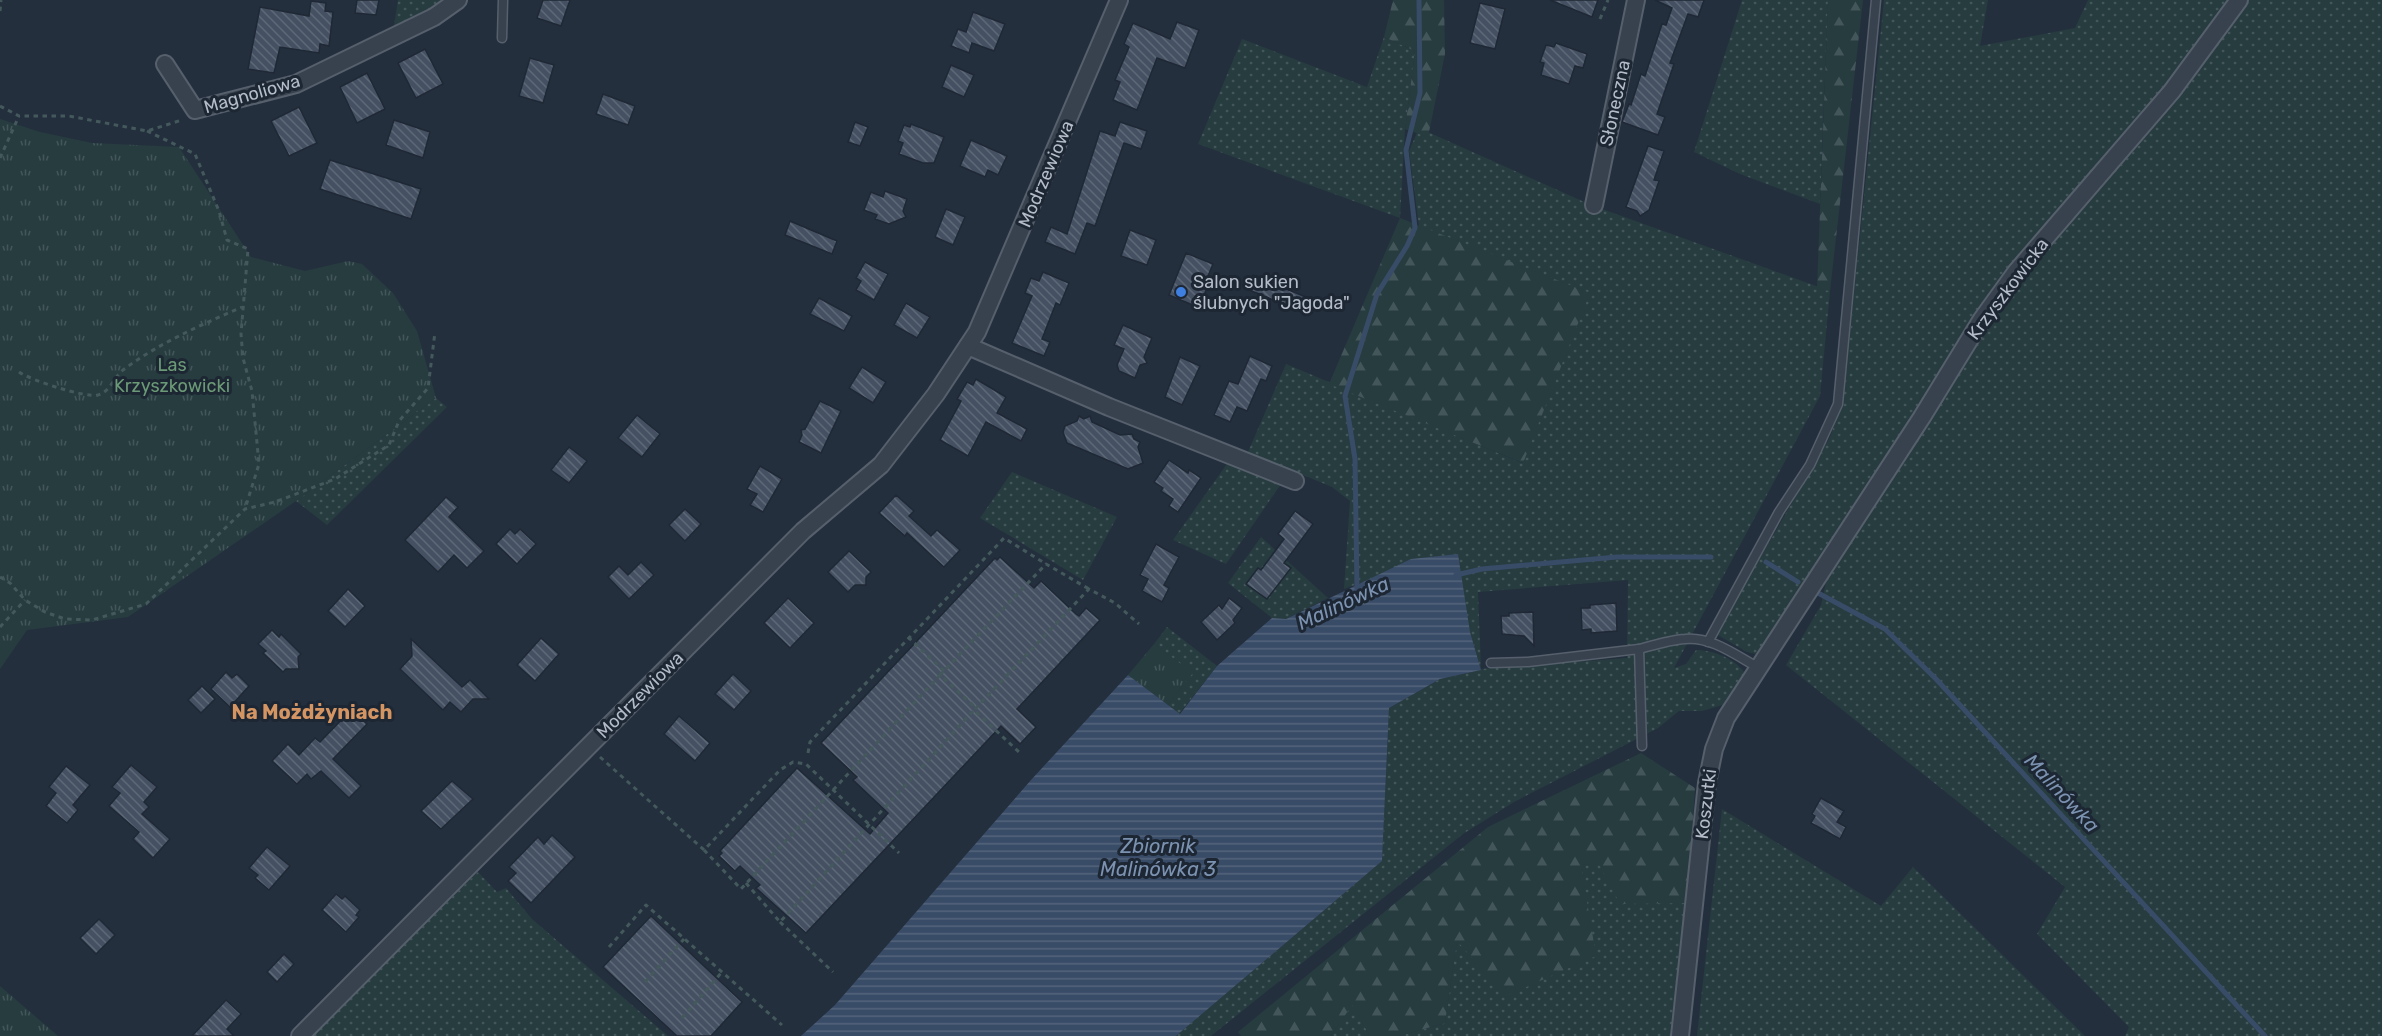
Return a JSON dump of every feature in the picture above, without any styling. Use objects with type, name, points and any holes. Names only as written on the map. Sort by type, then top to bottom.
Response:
[{"type":"street","name":"Magnoliowa","points":[[195,110],[296,84],[425,22],[458,0]]},
{"type":"street","name":"Modrzewiowa","points":[[300,1036],[803,531],[882,465],[936,394],[968,346],[1013,251],[1119,0]]},
{"type":"street","name":"Słoneczna","points":[[1594,205],[1636,0]]},
{"type":"street","name":"Krzyszkowicka","points":[[1806,597],[1982,319],[2010,281],[2172,91],[2239,0]]},
{"type":"street","points":[[165,64],[195,110]]},
{"type":"street","points":[[968,346],[1294,481]]},
{"type":"street","name":"Koszutki","points":[[1680,1036],[1707,783],[1714,749],[1726,718],[1806,597]]},
{"type":"lane","points":[[502,0],[502,38]]},
{"type":"lane","points":[[1704,641],[1779,512],[1810,465],[1838,404],[1876,0]]},
{"type":"lane","points":[[1491,663],[1528,662],[1639,648],[1687,638],[1704,641],[1759,668]]},
{"type":"lane","points":[[1639,648],[1642,746]]},
{"type":"path","points":[[0,11],[1,0]]},
{"type":"path","points":[[1600,20],[1608,0]]},
{"type":"path","name":"Magnoliowa","points":[[0,106],[19,116],[69,117],[147,131],[190,118],[195,110]]},
{"type":"path","points":[[0,158],[19,116]]},
{"type":"path","points":[[0,577],[25,600],[45,612],[65,619],[92,620],[146,604],[245,509],[259,464],[252,391],[243,358],[242,307],[248,249],[227,240],[219,211],[195,154],[147,131]]},
{"type":"path","points":[[19,372],[43,384],[97,395],[108,390],[114,377],[144,354],[242,307]]},
{"type":"path","points":[[245,509],[274,502],[335,479],[389,445],[399,421],[428,388],[435,332]]},
{"type":"path","points":[[808,753],[810,742],[1004,538],[1114,603],[1139,624]]},
{"type":"path","points":[[588,745],[704,850],[741,889],[1046,564]]},
{"type":"path","points":[[780,922],[868,824],[1089,589]]},
{"type":"path","points":[[0,627],[25,600]]},
{"type":"path","points":[[908,637],[944,671]]},
{"type":"path","points":[[940,675],[1020,753]]},
{"type":"path","points":[[704,850],[780,770],[793,762],[806,764],[899,853]]},
{"type":"path","points":[[746,883],[780,922],[833,972]]},
{"type":"path","points":[[609,947],[646,905],[782,1024]]},
{"type":"path","points":[[645,982],[684,938]]},
{"type":"path","points":[[682,1018],[722,972]]},
{"type":"green space","points":[[398,0],[464,0],[392,38]]},
{"type":"green space","points":[[1393,0],[1444,0],[1445,54],[1428,137],[1405,129],[1415,51],[1384,37]]},
{"type":"green space","points":[[1742,0],[1828,0],[1820,204],[1740,174],[1694,152]]},
{"type":"green space","points":[[1828,0],[1863,0],[1830,291],[1817,289]]},
{"type":"green space","points":[[1884,0],[1988,0],[1980,46],[2075,28],[2088,0],[2230,0],[2166,88],[2059,217],[1760,655],[1747,652],[1716,634],[1830,437],[1843,402]]},
{"type":"green space","points":[[2249,0],[2382,0],[2382,1036],[2125,1036],[2129,1027],[2037,934],[2065,887],[1786,665],[1821,605],[1826,582],[1972,344],[2011,289],[2131,153]]},
{"type":"green space","points":[[1384,37],[1415,51],[1405,129],[1400,218],[1198,144],[1242,39],[1367,87]]},
{"type":"green space","name":"Las Krzyszkowicki","points":[[0,119],[40,132],[92,143],[179,147],[251,257],[305,271],[348,261],[362,264],[393,293],[417,331],[436,398],[296,501],[128,617],[27,630],[0,669]]},
{"type":"green space","points":[[1419,128],[1591,205],[1830,291],[1820,396],[1674,668],[1686,664],[1696,650],[1717,654],[1737,664],[1746,675],[1726,704],[1702,711],[1679,711],[1658,728],[1514,802],[1463,834],[1211,1036],[1176,1036],[1382,861],[1389,708],[1440,679],[1481,670],[1470,632],[1371,579],[1344,589],[1350,501],[1332,487],[1248,452],[1286,364],[1522,463],[1589,293],[1419,226],[1409,151]],"holes":[[[1628,580],[1627,658],[1481,669],[1478,592]]]},
{"type":"green space","points":[[1400,218],[1590,293],[1523,463],[1329,384]]},
{"type":"green space","points":[[436,398],[447,407],[327,525],[296,501]]},
{"type":"green space","points":[[1229,461],[1281,484],[1226,564],[1173,540]]},
{"type":"green space","points":[[1012,472],[1117,517],[1083,580],[980,518]]},
{"type":"green space","points":[[1261,537],[1328,598],[1286,619],[1272,618],[1228,583]]},
{"type":"green space","points":[[1167,627],[1217,666],[1179,714],[1168,705],[1192,673],[1154,644]]},
{"type":"green space","points":[[1154,644],[1193,673],[1168,705],[1128,675]]},
{"type":"green space","points":[[1641,753],[1695,788],[1687,903],[1620,904],[1599,864],[1581,865],[1596,956],[1506,996],[1457,941],[1445,1023],[1399,1036],[1370,1036],[1352,1005],[1331,1036],[1241,1036],[1238,1032],[1488,827]]},
{"type":"green space","points":[[1722,809],[1881,906],[1913,867],[2085,1036],[1697,1036]]},
{"type":"green space","points":[[1599,863],[1687,903],[1673,1036],[1399,1036],[1445,1023],[1457,940],[1581,865]]},
{"type":"green space","points":[[478,872],[497,892],[506,888],[532,919],[668,1036],[309,1036]]},
{"type":"green space","points":[[0,986],[58,1036],[0,1036]]},
{"type":"green space","points":[[1352,1004],[1370,1036],[1331,1036]]},
{"type":"water","name":"Zbiornik Malinówka 3","points":[[1458,554],[1470,632],[1481,670],[1440,679],[1389,708],[1382,861],[1176,1036],[801,1036],[835,1005],[1031,780],[1128,675],[1180,714],[1217,666],[1272,618],[1286,619],[1411,559]]},
{"type":"building","points":[[357,0],[379,0],[376,15],[355,13]]},
{"type":"building","points":[[543,0],[570,0],[561,26],[537,18]]},
{"type":"building","points":[[1550,0],[1598,0],[1592,17]]},
{"type":"building","points":[[1655,0],[1704,0],[1698,17],[1688,14],[1670,63],[1674,64],[1657,114],[1665,117],[1658,135],[1622,122],[1629,104],[1631,105],[1641,74],[1645,76],[1662,24],[1666,25],[1672,8]]},
{"type":"building","points":[[311,1],[326,3],[325,11],[333,12],[329,46],[320,44],[319,53],[280,47],[274,73],[248,69],[260,7],[309,16]]},
{"type":"building","points":[[1480,3],[1505,9],[1495,49],[1470,43]]},
{"type":"building","points":[[973,12],[1005,24],[994,51],[972,43],[969,53],[951,46],[958,29],[966,32]]},
{"type":"building","points":[[1177,22],[1199,30],[1185,68],[1157,58],[1137,110],[1113,100],[1120,82],[1115,80],[1129,47],[1124,44],[1133,23],[1170,39]]},
{"type":"building","points":[[1556,43],[1587,54],[1583,68],[1575,66],[1569,84],[1541,75],[1544,63],[1540,62],[1546,45],[1554,47]]},
{"type":"building","points":[[425,49],[443,84],[416,98],[398,63]]},
{"type":"building","points":[[530,58],[554,65],[543,103],[519,96]]},
{"type":"building","points":[[951,65],[974,75],[964,97],[942,87]]},
{"type":"building","points":[[367,73],[385,109],[357,123],[340,87]]},
{"type":"building","points":[[603,94],[635,106],[628,125],[596,114]]},
{"type":"building","points":[[299,107],[317,143],[289,156],[271,121]]},
{"type":"building","points":[[394,120],[430,132],[423,158],[386,145]]},
{"type":"building","points":[[855,122],[868,127],[860,146],[848,142]]},
{"type":"building","points":[[1120,122],[1147,131],[1141,149],[1124,143],[1095,226],[1087,223],[1075,254],[1045,242],[1051,227],[1067,234],[1100,131],[1115,136]]},
{"type":"building","points":[[911,124],[944,137],[934,163],[923,163],[899,154],[903,143],[898,141],[904,125],[910,127]]},
{"type":"building","points":[[971,140],[1007,156],[998,175],[988,170],[985,177],[960,166]]},
{"type":"building","points":[[1648,146],[1664,151],[1654,180],[1659,181],[1649,210],[1640,216],[1637,211],[1626,207]]},
{"type":"building","points":[[330,160],[421,189],[411,219],[320,189]]},
{"type":"building","points":[[885,191],[907,199],[903,211],[906,217],[889,224],[875,219],[877,215],[864,210],[871,192],[883,197]]},
{"type":"building","points":[[946,209],[965,217],[953,245],[935,237]]},
{"type":"building","points":[[790,221],[837,241],[832,254],[785,235]]},
{"type":"building","points":[[1130,230],[1156,240],[1147,265],[1121,256]]},
{"type":"building","points":[[1186,253],[1213,264],[1208,276],[1212,277],[1204,295],[1200,294],[1195,306],[1169,295]]},
{"type":"building","points":[[865,262],[888,274],[874,300],[856,290],[861,281],[856,278]]},
{"type":"building","points":[[1043,272],[1069,283],[1060,305],[1056,303],[1042,339],[1050,342],[1044,356],[1012,343],[1032,296],[1025,293],[1031,278],[1039,281]]},
{"type":"building","points":[[1253,275],[1313,300],[1307,314],[1247,289]]},
{"type":"building","points":[[819,298],[852,316],[844,331],[810,314]]},
{"type":"building","points":[[906,303],[930,317],[917,338],[894,325]]},
{"type":"building","points":[[1123,325],[1152,338],[1144,357],[1147,363],[1140,365],[1135,378],[1119,371],[1117,365],[1124,349],[1114,345]]},
{"type":"building","points":[[1250,356],[1272,366],[1266,381],[1261,379],[1247,411],[1237,407],[1230,422],[1214,415],[1229,381],[1238,384]]},
{"type":"building","points":[[1180,357],[1200,366],[1182,405],[1165,397]]},
{"type":"building","points":[[862,367],[886,382],[873,403],[849,388]]},
{"type":"building","points":[[976,379],[1006,397],[997,413],[1027,429],[1021,441],[986,422],[968,456],[940,440],[961,401],[957,399],[967,382],[973,385]]},
{"type":"building","points":[[820,401],[841,411],[821,453],[799,442],[802,435],[801,430],[805,429]]},
{"type":"building","points":[[637,415],[660,434],[642,457],[618,438]]},
{"type":"building","points":[[1079,416],[1084,419],[1090,416],[1092,422],[1120,435],[1132,434],[1134,439],[1140,442],[1138,447],[1143,463],[1128,469],[1067,443],[1063,432],[1065,426],[1077,421]]},
{"type":"building","points":[[569,447],[587,461],[569,483],[551,470]]},
{"type":"building","points":[[1169,460],[1188,473],[1189,470],[1201,478],[1178,512],[1169,506],[1173,499],[1161,491],[1163,488],[1154,482]]},
{"type":"building","points":[[760,466],[782,479],[763,512],[750,505],[757,494],[747,489]]},
{"type":"building","points":[[896,495],[914,511],[909,516],[931,536],[937,530],[960,550],[944,567],[907,533],[905,536],[879,513]]},
{"type":"building","points":[[446,497],[458,507],[449,517],[484,551],[467,568],[454,555],[438,572],[405,540]]},
{"type":"building","points":[[685,509],[701,524],[685,541],[669,525]]},
{"type":"building","points":[[1295,511],[1313,524],[1284,563],[1291,568],[1267,599],[1246,584],[1258,568],[1261,570],[1284,539],[1278,534]]},
{"type":"building","points":[[510,529],[515,534],[520,529],[536,544],[517,564],[496,544]]},
{"type":"building","points":[[1156,544],[1179,557],[1164,585],[1169,588],[1162,602],[1142,591],[1148,579],[1140,575]]},
{"type":"building","points":[[849,551],[871,572],[866,577],[866,585],[855,585],[848,592],[828,572]]},
{"type":"building","points":[[1000,557],[1034,588],[1041,581],[1079,616],[1086,608],[1100,620],[1017,709],[1036,727],[1020,744],[1001,726],[806,933],[756,888],[760,885],[740,866],[735,871],[719,856],[722,853],[720,851],[797,768],[870,834],[888,813],[853,780],[857,777],[821,743],[995,558],[997,560]]},
{"type":"building","points":[[641,562],[654,575],[629,599],[608,577],[619,566],[628,575]]},
{"type":"building","points":[[348,589],[365,606],[345,627],[328,611]]},
{"type":"building","points":[[788,598],[814,623],[790,648],[764,623]]},
{"type":"building","points":[[1229,598],[1242,608],[1233,620],[1235,623],[1217,640],[1201,622],[1219,605],[1222,609]]},
{"type":"building","points":[[1616,603],[1617,631],[1591,633],[1591,629],[1582,630],[1581,608]]},
{"type":"building","points":[[1533,612],[1534,646],[1524,636],[1502,634],[1501,616],[1509,616],[1509,613]]},
{"type":"building","points":[[272,630],[279,637],[281,634],[301,654],[298,657],[299,669],[286,669],[283,672],[263,653],[266,651],[258,644]]},
{"type":"building","points":[[541,638],[559,654],[535,681],[517,665]]},
{"type":"building","points":[[411,639],[462,687],[470,680],[489,699],[473,699],[461,712],[450,702],[443,710],[400,669],[412,656]]},
{"type":"building","points":[[226,672],[232,678],[237,674],[249,686],[230,707],[211,689]]},
{"type":"building","points":[[733,674],[751,691],[734,710],[715,694]]},
{"type":"building","points":[[202,686],[215,699],[201,713],[188,700]]},
{"type":"building","points":[[352,709],[367,724],[333,759],[361,786],[349,798],[321,771],[311,779],[307,774],[297,784],[272,761],[288,744],[299,755],[315,738],[320,742]]},
{"type":"building","points":[[679,716],[710,743],[695,761],[664,734]]},
{"type":"building","points":[[131,765],[157,787],[144,802],[149,807],[142,814],[170,839],[153,858],[133,839],[139,832],[109,806],[120,793],[112,787]]},
{"type":"building","points":[[66,766],[90,785],[73,805],[78,810],[67,823],[46,806],[56,793],[49,787]]},
{"type":"building","points":[[452,781],[473,799],[441,829],[421,811]]},
{"type":"building","points":[[1821,798],[1844,811],[1837,822],[1846,827],[1840,839],[1811,823],[1815,816],[1812,814]]},
{"type":"building","points":[[552,835],[575,857],[531,903],[508,881],[516,873],[509,867],[538,837],[544,844]]},
{"type":"building","points":[[267,847],[290,866],[269,890],[255,878],[258,875],[249,868]]},
{"type":"building","points":[[336,894],[342,899],[345,896],[360,910],[356,915],[359,917],[346,932],[322,910]]},
{"type":"building","points":[[651,916],[742,1002],[711,1036],[677,1036],[603,967]]},
{"type":"building","points":[[99,919],[115,935],[96,954],[80,938]]},
{"type":"building","points":[[284,954],[294,964],[277,982],[267,972]]},
{"type":"building","points":[[226,1000],[241,1014],[227,1029],[234,1036],[192,1036]]},
{"type":"waterway","points":[[1357,589],[1355,459],[1345,396],[1377,294],[1407,246],[1415,228],[1406,150],[1420,93],[1419,0]]},
{"type":"waterway","name":"Malinówka","points":[[1456,575],[1482,569],[1617,557],[1711,557]]},
{"type":"waterway","name":"Malinówka","points":[[1766,562],[1798,582]]},
{"type":"waterway","name":"Malinówka","points":[[1818,593],[1885,629],[1936,679],[2265,1036]]},
{"type":"place","name":"Salon sukien ślubnych \"Jagoda\"","points":[[1181,292]]},
{"type":"district","name":"Na Możdżyniach","points":[[312,712]]}]
